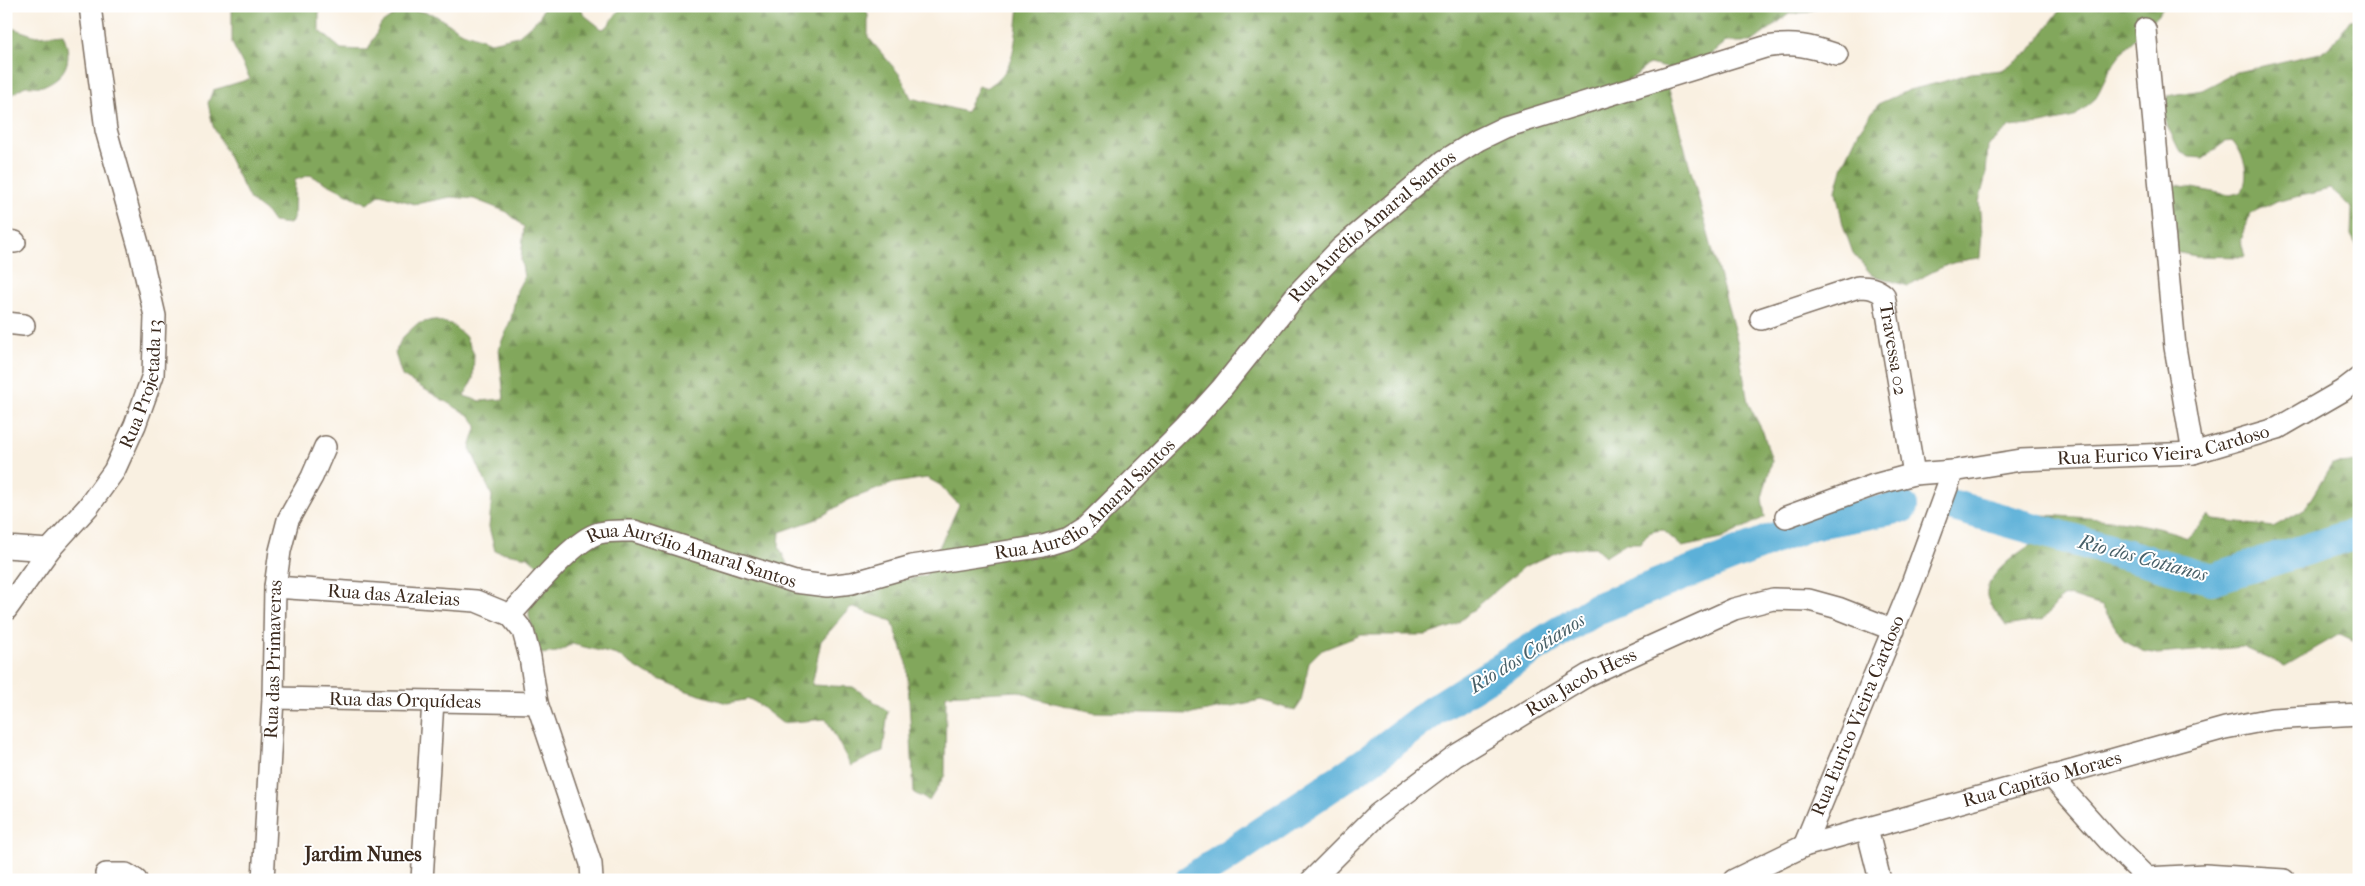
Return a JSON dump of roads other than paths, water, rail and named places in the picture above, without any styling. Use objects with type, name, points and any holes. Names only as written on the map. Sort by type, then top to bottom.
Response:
[{"type":"street","name":"Rua Projetada 13","points":[[6,610],[49,550],[88,507],[114,470],[136,426],[153,374],[154,316],[139,247],[106,130],[90,6]]},
{"type":"street","points":[[2145,29],[2175,347],[2193,454]]},
{"type":"street","name":"Rua Aurélio Amaral Santos","points":[[510,615],[581,541],[598,533],[614,530],[634,531],[795,582],[827,586],[852,583],[912,566],[1043,546],[1069,538],[1085,528],[1185,430],[1222,388],[1296,294],[1340,249],[1444,161],[1478,140],[1505,127],[1765,47],[1785,44],[1804,45],[1837,55]]},
{"type":"street","name":"Travessa 02","points":[[1760,319],[1858,287],[1870,287],[1879,290],[1884,295],[1914,474]]},
{"type":"street","name":"Rua Eurico Vieira Cardoso","points":[[1786,517],[1874,485],[1914,474],[1953,471],[2021,460],[2193,454],[2278,428],[2342,391],[2359,378]]},
{"type":"street","name":"Rua das Primaveras","points":[[263,880],[273,698],[275,587],[280,551],[288,520],[312,477],[325,447]]},
{"type":"street","name":"Rua Eurico Vieira Cardoso","points":[[1804,846],[1894,630],[1953,471]]},
{"type":"street","points":[[6,547],[49,550]]},
{"type":"street","name":"Rua das Azaleias","points":[[275,587],[476,601],[510,615]]},
{"type":"street","name":"Rua Jacob Hess","points":[[1312,880],[1378,814],[1454,756],[1588,675],[1734,609],[1772,599],[1809,600],[1838,608],[1894,630]]},
{"type":"street","points":[[510,615],[523,631],[530,657],[537,703],[591,864],[592,880]]},
{"type":"street","name":"Rua das Orquídeas","points":[[273,698],[537,703]]},
{"type":"street","points":[[422,880],[432,701]]},
{"type":"street","name":"Rua Capitão Moraes","points":[[1734,880],[1804,846],[2225,728],[2272,719],[2359,714]]},
{"type":"street","points":[[2051,776],[2148,879],[2205,875],[2284,880]]},
{"type":"street","points":[[1867,829],[1880,880]]},
{"type":"street","points":[[106,874],[126,874],[136,880]]},
{"type":"waterway","name":"Rio dos Cotianos","points":[[1954,506],[2212,579],[2359,533]]},
{"type":"waterway","name":"Rio dos Cotianos","points":[[1191,880],[1368,761],[1433,711],[1596,609],[1811,524],[1902,507]]},
{"type":"district","name":"Jardim Nunes","points":[[363,854]]}]
